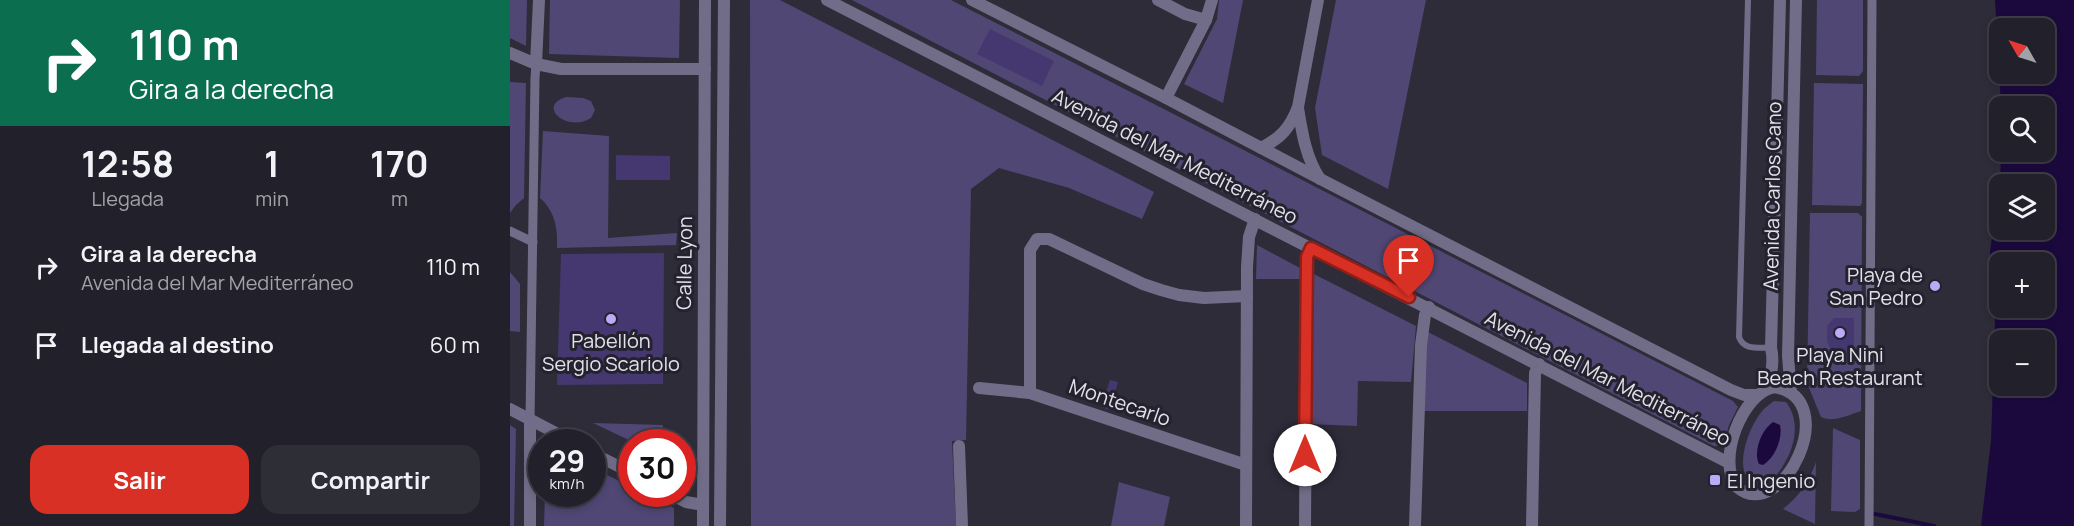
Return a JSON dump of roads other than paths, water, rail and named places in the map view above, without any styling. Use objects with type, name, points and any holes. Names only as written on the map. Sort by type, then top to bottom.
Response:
[{"type":"street","points":[[530,526],[536,64],[539,0]]},
{"type":"street","name":"Calle Lyon","points":[[703,526],[705,0]]},
{"type":"street","name":"Calle Lyon","points":[[720,526],[724,0]]},
{"type":"street","name":"Avenida del Mar Mediterráneo","points":[[827,0],[1729,463]]},
{"type":"street","points":[[972,0],[1731,390],[1744,395],[1783,388],[1791,393],[1805,412],[1805,439],[1795,468],[1784,486],[1777,493],[1758,498],[1748,495],[1733,482],[1729,463],[1732,439],[1740,420],[1748,406],[1762,392]]},
{"type":"street","points":[[1158,0],[1185,14],[1206,20]]},
{"type":"street","points":[[1166,98],[1206,20],[1212,0]]},
{"type":"street","points":[[1261,148],[1279,138],[1288,129],[1298,107],[1318,0]]},
{"type":"street","name":"Avenida Carlos Cano","points":[[1762,392],[1769,383],[1773,355],[1771,348],[1780,0]]},
{"type":"street","name":"Avenida Carlos Cano","points":[[1791,393],[1788,356],[1796,0]]},
{"type":"street","points":[[1869,526],[1872,0]]},
{"type":"street","points":[[510,53],[536,64],[561,69],[705,69]]},
{"type":"street","points":[[1298,107],[1307,152],[1312,167],[1320,179]]},
{"type":"street","points":[[1246,526],[1247,296],[1250,237],[1255,219]]},
{"type":"street","points":[[510,231],[533,242]]},
{"type":"street","points":[[1030,393],[1030,250],[1037,239],[1045,237],[1143,284],[1179,295],[1204,298],[1247,296]]},
{"type":"street","points":[[1305,526],[1307,257],[1311,248]]},
{"type":"street","points":[[1415,526],[1421,345],[1428,307]]},
{"type":"street","points":[[1533,526],[1535,373],[1539,364]]},
{"type":"street","name":"Montecarlo","points":[[979,388],[1030,393],[1246,465]]},
{"type":"street","points":[[510,409],[548,429]]},
{"type":"street","points":[[959,446],[962,526]]},
{"type":"street","points":[[696,504],[703,505]]},
{"type":"lane","points":[[1748,0],[1739,337],[1741,343],[1746,346],[1771,348]]},
{"type":"waterway","points":[[1875,514],[1934,526]]},
{"type":"place","name":"Playa de San Pedro","points":[[1935,286]]},
{"type":"place","name":"Pabellón Sergio Scariolo","points":[[611,319]]},
{"type":"place","name":"Playa Nini Beach Restaurant","points":[[1840,333]]},
{"type":"place","name":"El Ingenio","points":[[1715,480]]}]
